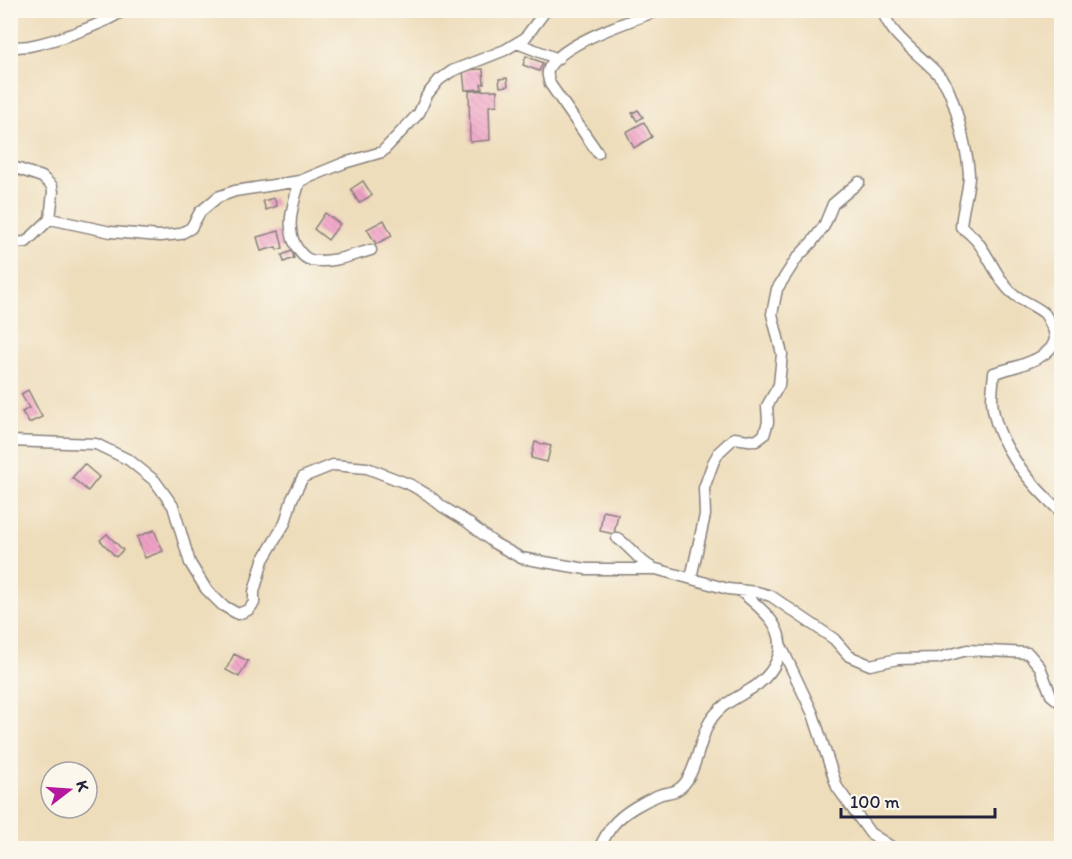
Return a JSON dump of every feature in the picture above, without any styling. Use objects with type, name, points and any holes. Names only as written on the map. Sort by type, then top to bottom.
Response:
[{"type":"street","points":[[10,49],[29,46],[93,26],[114,18],[124,10]]},
{"type":"street","points":[[50,219],[111,232],[160,236],[180,234],[191,228],[200,212],[218,196],[235,191],[300,181],[344,163],[382,152],[418,113],[427,95],[439,80],[452,70],[505,50],[517,43],[536,26],[546,10]]},
{"type":"street","points":[[598,153],[550,84],[547,75],[550,66],[563,53],[595,35],[659,10]]},
{"type":"street","points":[[882,10],[887,24],[900,41],[934,70],[946,86],[956,114],[969,177],[961,227],[974,236],[1009,291],[1045,314],[1054,330],[1055,341],[1049,352],[1023,364],[994,373],[992,404],[999,428],[1018,468],[1038,492],[1062,513]]},
{"type":"street","points":[[517,43],[558,58]]},
{"type":"street","points":[[10,166],[42,177],[52,186],[53,192],[50,219],[26,242],[10,243]]},
{"type":"street","points":[[300,181],[293,202],[290,228],[295,245],[303,255],[310,260],[332,259],[371,250]]},
{"type":"street","points":[[691,578],[705,514],[704,488],[713,463],[727,443],[734,438],[756,441],[764,435],[768,422],[767,406],[779,386],[782,354],[772,314],[777,289],[797,258],[824,226],[833,204],[859,182]]},
{"type":"street","points":[[10,441],[96,444],[129,460],[155,481],[173,506],[190,563],[206,589],[222,605],[238,614],[248,610],[254,603],[254,592],[263,560],[285,523],[292,499],[303,477],[333,465],[367,468],[411,485],[466,521],[494,543],[521,558],[586,569],[656,569]]},
{"type":"street","points":[[617,538],[630,547],[644,564],[656,569],[728,589],[771,596],[834,639],[849,656],[870,665],[898,659],[938,658],[967,650],[1028,653],[1040,667],[1051,695],[1062,704]]},
{"type":"street","points":[[599,849],[613,824],[623,816],[643,802],[677,790],[683,784],[690,774],[707,726],[713,716],[731,699],[758,684],[770,673],[778,657],[779,634],[769,616],[739,590]]},
{"type":"street","points":[[780,646],[813,714],[837,787],[870,833],[893,849]]},
{"type":"building","points":[[526,56],[543,63],[539,71],[523,65]]},
{"type":"building","points":[[483,69],[482,89],[465,90],[463,70]]},
{"type":"building","points":[[507,78],[508,86],[500,87],[499,79]]},
{"type":"building","points":[[497,90],[497,105],[489,106],[490,140],[470,142],[469,91]]},
{"type":"building","points":[[638,110],[643,117],[637,121],[632,113]]},
{"type":"building","points":[[644,122],[652,137],[634,148],[626,132]]},
{"type":"building","points":[[363,181],[372,195],[359,203],[351,189]]},
{"type":"building","points":[[274,198],[277,206],[266,210],[263,201]]},
{"type":"building","points":[[325,213],[340,224],[328,240],[314,229]]},
{"type":"building","points":[[384,220],[392,236],[376,244],[367,229]]},
{"type":"building","points":[[279,231],[283,248],[277,250],[276,247],[261,251],[257,237]]},
{"type":"building","points":[[292,251],[294,258],[284,262],[282,255]]},
{"type":"building","points":[[28,390],[42,417],[29,423],[22,412],[29,408],[21,394]]},
{"type":"building","points":[[535,442],[551,446],[547,462],[531,458]]},
{"type":"building","points":[[84,464],[99,477],[88,491],[72,478]]},
{"type":"building","points":[[603,511],[618,514],[614,534],[600,531]]},
{"type":"building","points":[[154,530],[163,551],[145,558],[137,537]]},
{"type":"building","points":[[107,534],[123,550],[116,557],[100,540]]},
{"type":"building","points":[[234,654],[248,661],[239,677],[226,670]]}]
